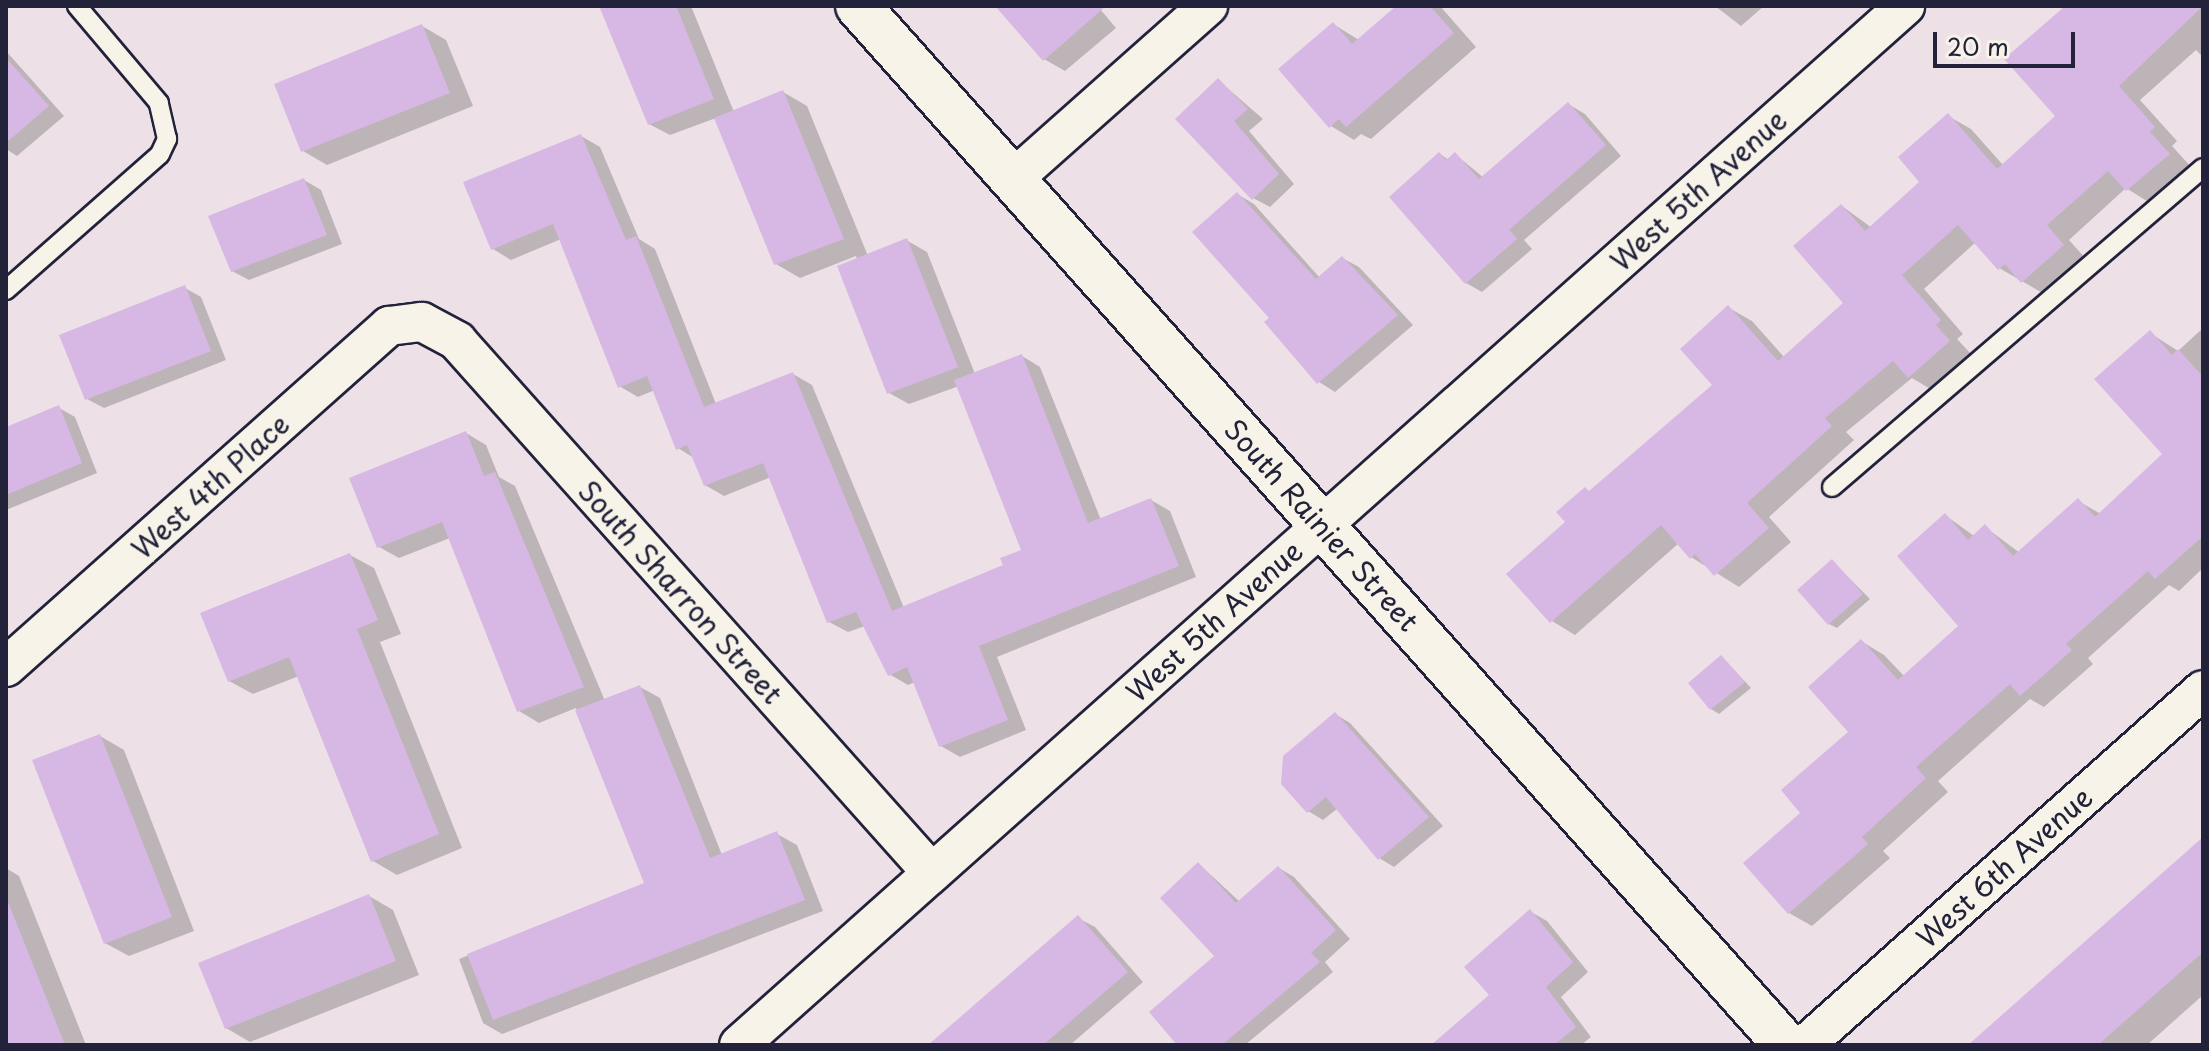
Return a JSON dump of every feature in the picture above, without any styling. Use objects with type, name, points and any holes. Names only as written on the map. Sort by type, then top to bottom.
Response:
[{"type":"street","name":"South Rainier Street","points":[[858,6],[1786,1045]]},
{"type":"street","points":[[1013,179],[1208,6]]},
{"type":"street","name":"West 5th Avenue","points":[[739,1045],[1905,6]]},
{"type":"street","name":"West 4th Place","points":[[6,667],[389,326],[422,322]]},
{"type":"street","name":"South Sharron Street","points":[[422,322],[457,341],[932,873]]},
{"type":"street","name":"West 6th Avenue","points":[[1805,1045],[2203,690]]},
{"type":"lane","points":[[6,290],[160,154],[167,139],[159,103],[77,6]]},
{"type":"lane","points":[[1832,487],[2203,168]]},
{"type":"building","points":[[599,6],[676,6],[714,99],[648,125]]},
{"type":"building","points":[[995,6],[1106,6],[1043,61]]},
{"type":"building","points":[[1396,6],[1430,6],[1454,33],[1346,127],[1339,119],[1329,128],[1278,69],[1333,22],[1352,44]]},
{"type":"building","points":[[2065,6],[2203,6],[2119,86],[2155,127],[2150,132],[2170,154],[2126,191],[2108,171],[2047,225],[2064,245],[2021,283],[2005,264],[1998,270],[1958,225],[1902,275],[1941,320],[1936,325],[1950,341],[1908,378],[1893,361],[1825,418],[1832,426],[1747,503],[1769,528],[1714,576],[1695,554],[1690,559],[1661,525],[1550,623],[1506,574],[1565,522],[1556,512],[1585,487],[1589,491],[1712,385],[1680,349],[1728,305],[1778,361],[1843,303],[1793,246],[1841,204],[1865,231],[1919,182],[1898,157],[1948,113],[1997,169],[2055,116],[2004,59]]},
{"type":"building","points":[[422,24],[450,93],[301,152],[274,84]]},
{"type":"building","points":[[6,58],[49,106],[6,143]]},
{"type":"building","points":[[1218,78],[1248,109],[1234,121],[1279,174],[1252,200],[1175,119]]},
{"type":"building","points":[[783,90],[844,239],[774,265],[714,118]]},
{"type":"building","points":[[1568,102],[1606,145],[1509,230],[1517,239],[1465,284],[1389,197],[1439,152],[1446,160],[1455,152],[1479,179]]},
{"type":"building","points":[[581,134],[626,240],[636,236],[704,407],[793,372],[892,611],[1003,565],[1000,558],[1021,550],[954,380],[1022,354],[1088,523],[1151,498],[1179,566],[979,646],[1008,720],[939,747],[907,667],[888,676],[856,612],[827,623],[763,463],[704,486],[687,445],[676,450],[647,376],[618,388],[553,224],[491,250],[463,182]]},
{"type":"building","points":[[304,178],[327,235],[231,272],[208,216]]},
{"type":"building","points":[[1237,192],[1316,279],[1342,256],[1398,315],[1317,384],[1264,322],[1269,318],[1192,232]]},
{"type":"building","points":[[907,238],[958,367],[887,394],[837,266]]},
{"type":"building","points":[[185,285],[211,351],[85,400],[59,335]]},
{"type":"building","points":[[2150,330],[2172,355],[2178,349],[2203,377],[2203,536],[2155,579],[2148,571],[2066,644],[2072,650],[2020,696],[2010,684],[1916,767],[1926,778],[1862,837],[1868,844],[1788,914],[1743,863],[1800,813],[1781,790],[1848,732],[1808,687],[1861,639],[1898,680],[1958,626],[1897,556],[1945,513],[1968,540],[1985,524],[2013,556],[2078,498],[2095,517],[2162,454],[2094,379]]},
{"type":"building","points":[[59,405],[82,463],[6,495],[6,427]]},
{"type":"building","points":[[466,431],[484,476],[495,472],[584,687],[517,712],[442,522],[377,548],[349,478]]},
{"type":"building","points":[[350,553],[378,620],[357,629],[439,834],[371,862],[289,657],[228,682],[200,613]]},
{"type":"building","points":[[1832,559],[1863,594],[1828,625],[1797,590]]},
{"type":"building","points":[[1721,655],[1745,682],[1710,710],[1688,683]]},
{"type":"building","points":[[640,685],[710,858],[777,831],[805,900],[493,1020],[467,954],[644,883],[575,710]]},
{"type":"building","points":[[1335,712],[1429,817],[1378,860],[1326,797],[1307,813],[1281,784],[1283,756]]},
{"type":"building","points":[[100,734],[172,917],[104,944],[32,760]]},
{"type":"building","points":[[2203,837],[2203,952],[2098,1045],[1968,1045]]},
{"type":"building","points":[[1198,862],[1236,903],[1278,866],[1336,930],[1311,953],[1320,962],[1222,1045],[1177,1045],[1149,1012],[1214,956],[1160,898]]},
{"type":"building","points":[[369,894],[396,961],[225,1029],[198,963]]},
{"type":"building","points":[[8,902],[65,1045],[6,1045]]},
{"type":"building","points":[[1530,909],[1573,962],[1546,987],[1576,1027],[1554,1045],[1431,1045],[1489,995],[1464,967]]},
{"type":"building","points":[[1078,915],[1128,972],[1043,1045],[928,1045]]}]
